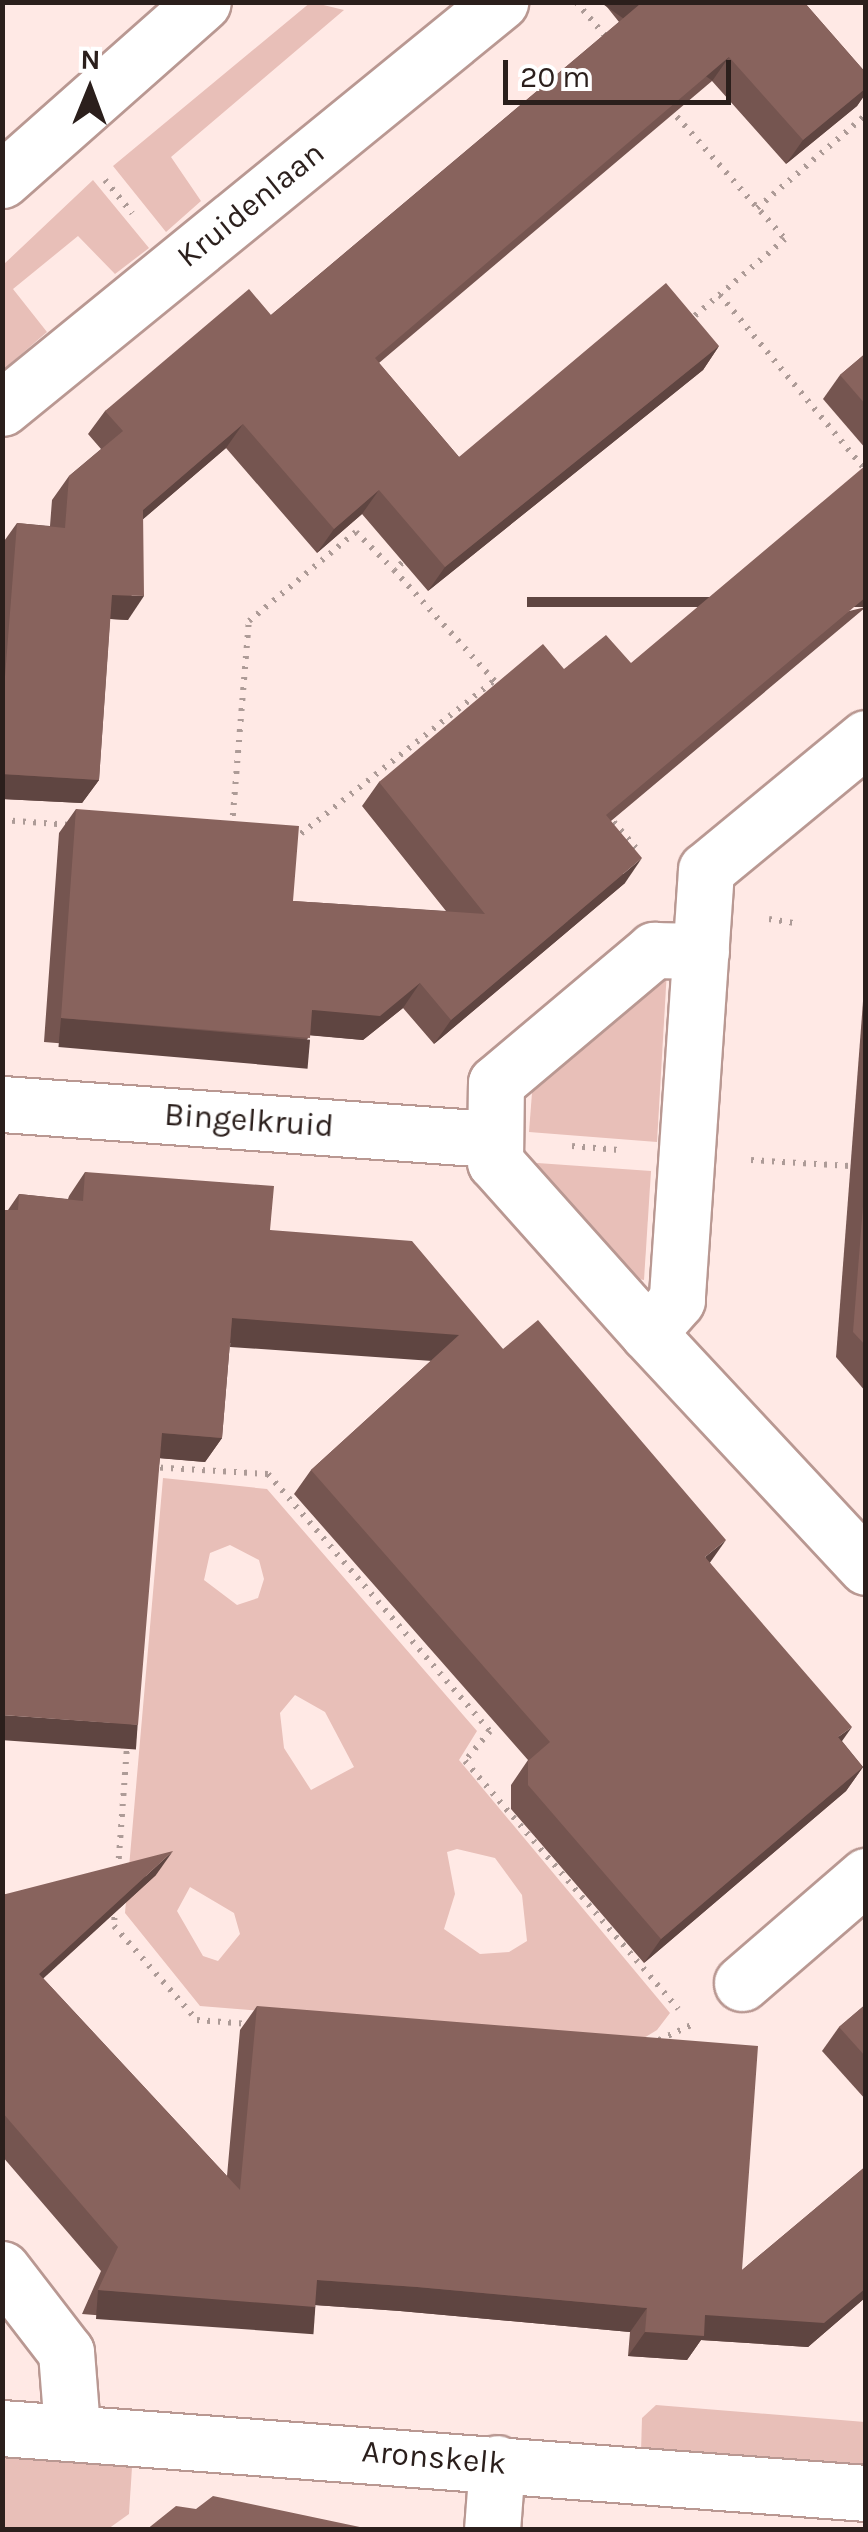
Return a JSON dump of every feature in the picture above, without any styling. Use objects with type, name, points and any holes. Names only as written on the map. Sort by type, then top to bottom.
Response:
[{"type":"street","name":"Kruidenlaan","points":[[2,408],[500,2]]},
{"type":"street","points":[[2,180],[174,11]]},
{"type":"street","points":[[648,1333],[677,1300],[706,870],[866,738]]},
{"type":"street","points":[[702,931],[654,950],[496,1083],[495,1162],[866,1567]]},
{"type":"street","name":"Bingelkruid","points":[[2,1104],[495,1139]]},
{"type":"street","points":[[742,1983],[866,1876]]},
{"type":"street","points":[[2,2269],[66,2352],[72,2428]]},
{"type":"street","name":"Aronskelk","points":[[2,2428],[72,2428],[866,2493]]},
{"type":"street","points":[[492,2530],[497,2463]]},
{"type":"path","points":[[576,2],[615,46]]},
{"type":"path","points":[[666,105],[785,239],[675,332]]},
{"type":"path","points":[[757,208],[866,114]]},
{"type":"path","points":[[59,126],[177,266]]},
{"type":"path","points":[[720,294],[866,471]]},
{"type":"path","points":[[232,835],[249,621],[356,532],[507,695]]},
{"type":"path","points":[[394,570],[422,546]]},
{"type":"path","points":[[283,839],[300,840],[494,680]]},
{"type":"path","points":[[594,798],[702,931],[800,924]]},
{"type":"path","points":[[2,820],[79,825]]},
{"type":"path","points":[[212,834],[249,836]]},
{"type":"path","points":[[130,1466],[268,1474],[490,1731],[466,1761],[692,2025]]},
{"type":"path","points":[[147,1486],[148,1466]]},
{"type":"path","points":[[130,1716],[114,1926],[197,2020],[256,2024]]},
{"type":"path","points":[[652,2044],[692,2025],[742,1983]]},
{"type":"shaded area","points":[[311,2],[344,10],[171,157],[201,201],[166,232],[113,166]]},
{"type":"shaded area","points":[[93,180],[149,248],[115,274],[78,236],[13,289],[47,332],[3,370],[3,265]]},
{"type":"shaded area","points":[[667,970],[657,1142],[529,1132],[533,1080]]},
{"type":"shaded area","points":[[523,1162],[651,1171],[644,1280],[622,1276]]},
{"type":"shaded area","points":[[163,1478],[267,1489],[477,1731],[459,1760],[670,2013],[657,2030],[639,2041],[200,2006],[125,1913]],"holes":[[[230,1545],[259,1560],[264,1579],[258,1598],[237,1605],[204,1580],[210,1553]],[[295,1695],[325,1712],[354,1767],[311,1790],[284,1748],[280,1713]],[[457,1849],[495,1858],[522,1895],[527,1941],[509,1952],[480,1954],[444,1929],[455,1894],[447,1852]],[[190,1887],[234,1913],[240,1934],[218,1961],[203,1956],[177,1911]]]},
{"type":"shaded area","points":[[656,2405],[865,2422],[865,2469],[641,2452],[642,2418]]},
{"type":"shaded area","points":[[2,2457],[132,2467],[129,2514],[108,2529],[3,2529]]},
{"type":"building","points":[[639,2],[804,2],[866,73],[866,88],[803,140],[729,57],[375,358],[459,457],[666,283],[719,346],[445,567],[379,490],[334,529],[243,424],[143,510],[144,596],[112,595],[99,780],[2,774],[2,715],[17,523],[65,528],[69,476],[123,431],[105,411],[249,289],[271,315]]},
{"type":"building","points":[[866,353],[866,405],[840,375]]},
{"type":"building","points":[[866,465],[866,597],[606,815],[642,858],[451,1020],[420,983],[380,1016],[312,1010],[310,1038],[61,1018],[76,809],[299,826],[293,901],[485,914],[379,782],[543,644],[564,669],[606,635],[631,663]]},
{"type":"building","points":[[866,1168],[866,1346],[853,1332]]},
{"type":"building","points":[[85,1172],[274,1186],[270,1230],[412,1241],[503,1349],[538,1320],[726,1540],[705,1557],[852,1727],[838,1737],[863,1767],[661,1939],[528,1785],[528,1761],[550,1742],[311,1470],[459,1335],[232,1318],[222,1438],[162,1433],[138,1725],[2,1715],[2,1210],[18,1210],[19,1194],[83,1201]]},
{"type":"building","points":[[173,1851],[39,1974],[240,2190],[257,2006],[758,2046],[742,2270],[866,2166],[866,2288],[824,2323],[705,2315],[704,2336],[645,2332],[647,2308],[417,2287],[317,2280],[315,2307],[98,2290],[118,2247],[2,2112],[2,1895]]},
{"type":"building","points":[[866,2004],[866,2057],[839,2027]]},
{"type":"building","points":[[213,2496],[374,2530],[146,2530],[176,2506],[196,2509]]}]
